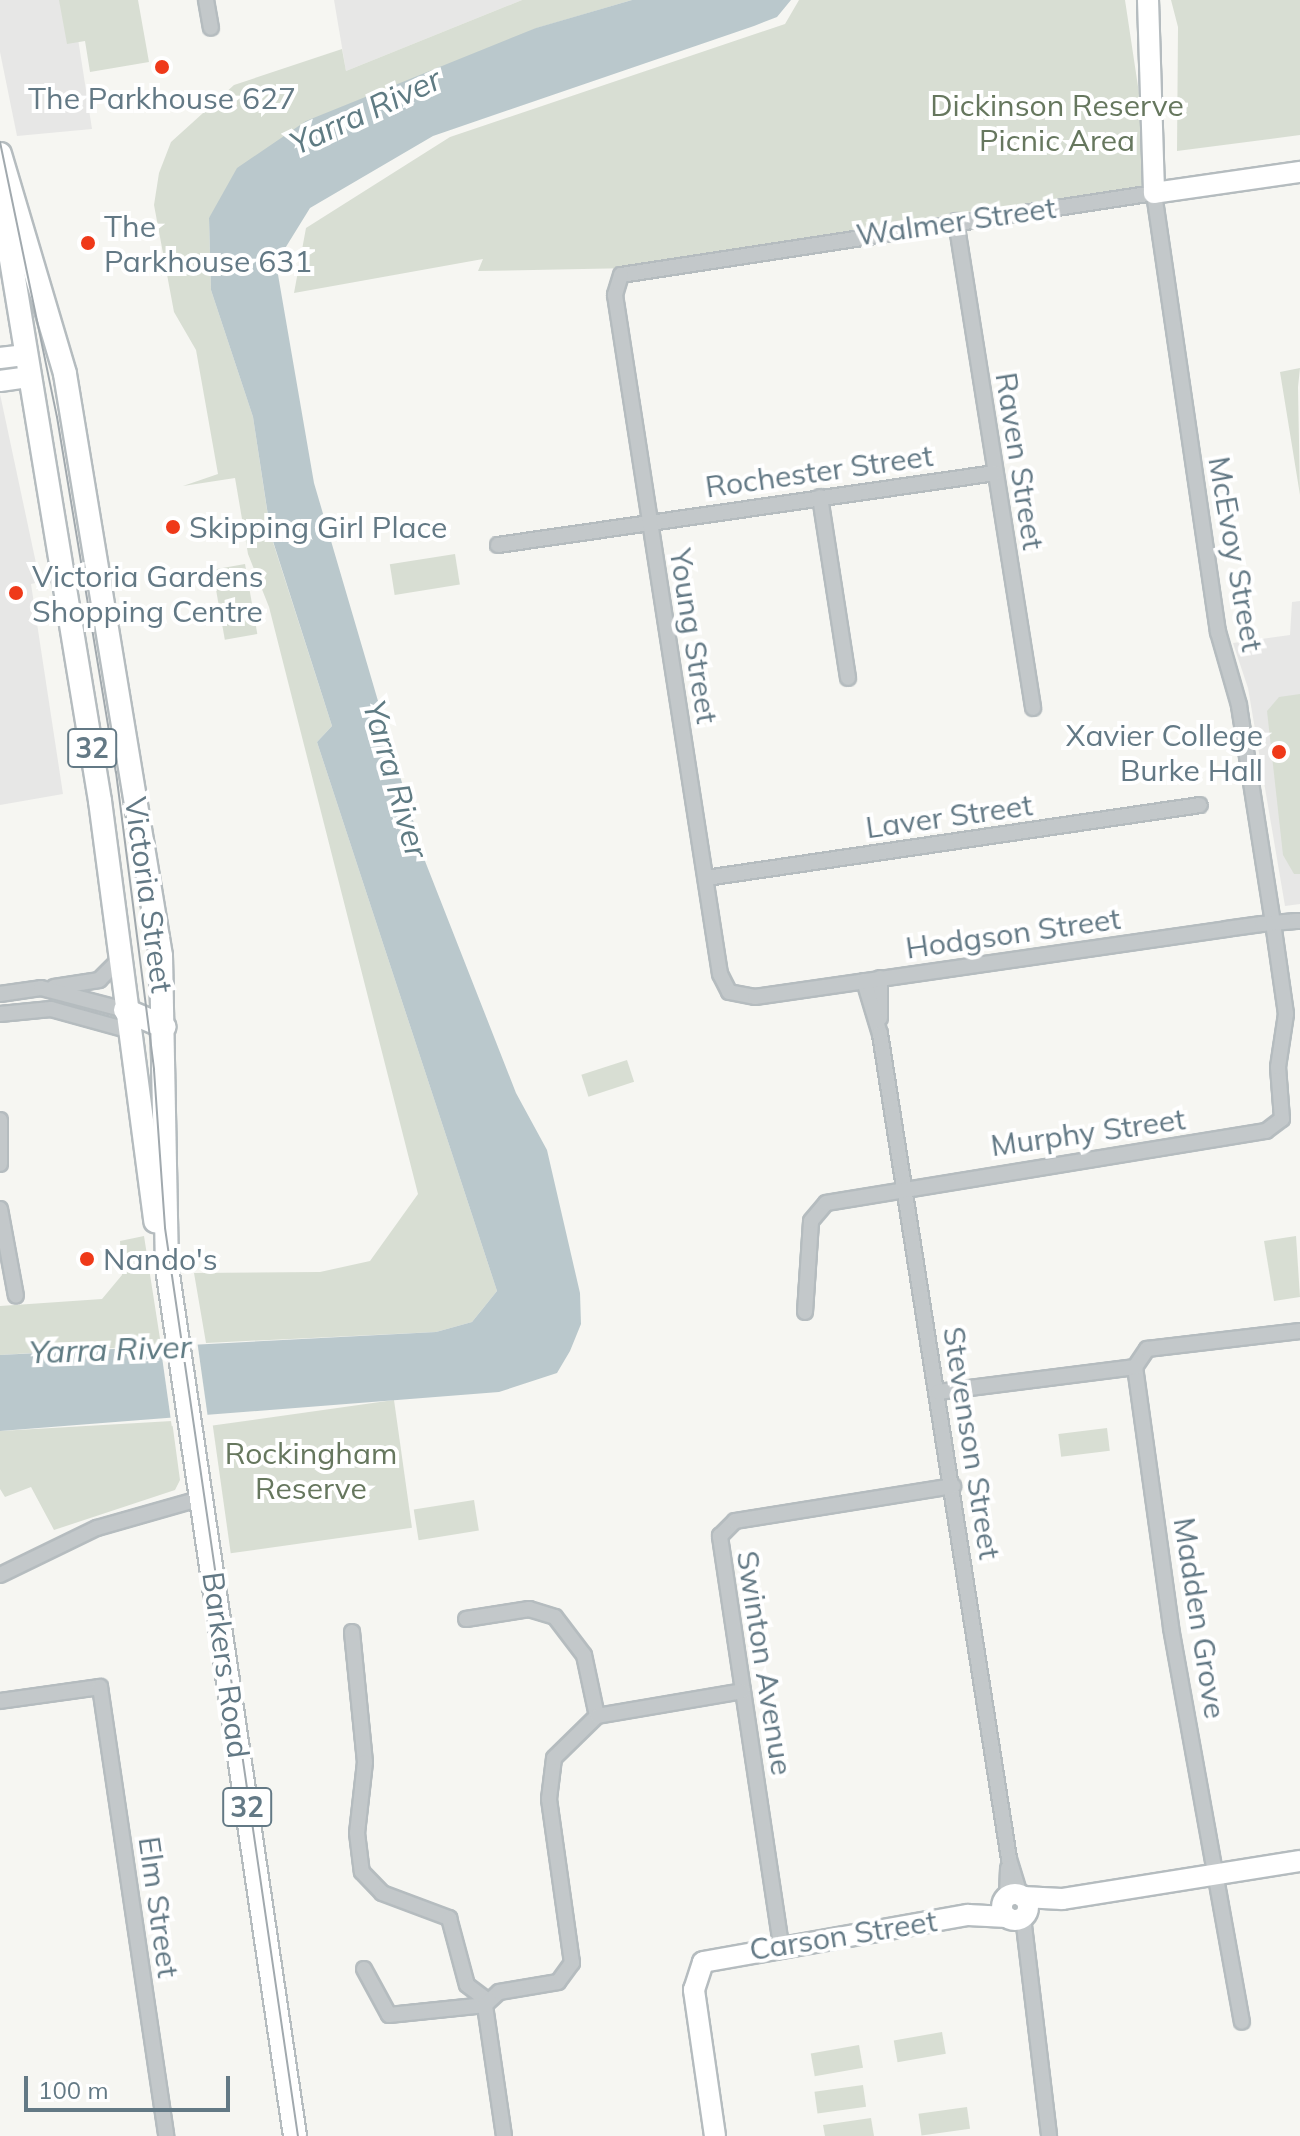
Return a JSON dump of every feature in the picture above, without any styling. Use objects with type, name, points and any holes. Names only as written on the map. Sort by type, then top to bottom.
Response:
[{"type":"main road","name":"Victoria Street","points":[[0,154],[62,363],[114,701],[141,823],[166,1035],[167,1268]]},
{"type":"main road","name":"Victoria Street","points":[[0,193],[98,789],[126,1020],[200,1488]]},
{"type":"main road","points":[[27,366],[62,363]]},
{"type":"main road","points":[[126,1020],[166,1035]]},
{"type":"main road","name":"Barkers Road","points":[[200,1488],[295,2136]]},
{"type":"street","points":[[206,0],[211,28]]},
{"type":"street","points":[[1148,0],[1154,193]]},
{"type":"street","name":"Walmer Street","points":[[616,281],[633,268],[1300,172]]},
{"type":"street","name":"McEvoy Street","points":[[1154,193],[1218,632],[1239,705],[1273,923],[1286,1023],[1278,1125]]},
{"type":"street","name":"Raven Street","points":[[956,221],[1033,708]]},
{"type":"street","name":"Young Street","points":[[616,281],[720,974],[734,995]]},
{"type":"street","points":[[0,358],[27,366]]},
{"type":"street","points":[[0,381],[27,366]]},
{"type":"street","name":"Rochester Street","points":[[498,545],[995,473]]},
{"type":"street","points":[[820,497],[848,678]]},
{"type":"street","name":"Laver Street","points":[[706,878],[1200,805]]},
{"type":"street","name":"Hodgson Street","points":[[734,995],[864,981],[1300,921]]},
{"type":"street","points":[[0,994],[96,981],[119,960]]},
{"type":"street","name":"Stevenson Street","points":[[880,978],[880,1034]]},
{"type":"street","name":"Stevenson Street","points":[[864,981],[880,1034],[938,1392],[1049,2136]]},
{"type":"street","points":[[41,988],[126,1020]]},
{"type":"street","points":[[0,1014],[51,1009],[126,1020]]},
{"type":"street","points":[[0,1120],[0,1164]]},
{"type":"street","name":"Murphy Street","points":[[805,1312],[815,1211],[833,1201],[1278,1125]]},
{"type":"street","points":[[0,1209],[16,1296]]},
{"type":"street","points":[[938,1392],[1135,1367],[1147,1349],[1300,1331]]},
{"type":"street","name":"Madden Grove","points":[[1135,1367],[1215,1875],[1242,2022]]},
{"type":"street","name":"Swinton Avenue","points":[[781,1945],[720,1543],[725,1526],[953,1486]]},
{"type":"street","points":[[0,1575],[97,1528],[200,1488]]},
{"type":"street","points":[[466,1619],[529,1609],[555,1617],[580,1645],[597,1716]]},
{"type":"street","points":[[352,1632],[365,1762],[357,1820],[362,1872],[382,1893],[449,1918],[467,1985],[486,2003],[504,2136]]},
{"type":"street","name":"Elm Street","points":[[0,1701],[100,1687],[166,2136]]},
{"type":"street","points":[[364,1969],[389,2015],[486,2003],[558,1982],[571,1970],[549,1785],[560,1747],[597,1716],[743,1691]]},
{"type":"street","name":"Carson Street","points":[[715,2136],[694,1990],[698,1969],[718,1955],[1300,1861]]},
{"type":"shaded area","points":[[0,0],[72,0],[92,129],[17,136],[0,52]]},
{"type":"shaded area","points":[[334,0],[522,0],[346,71]]},
{"type":"shaded area","name":"Victoria Gardens Shopping Centre","points":[[0,394],[40,582],[31,584],[63,794],[0,805]]},
{"type":"shaded area","name":"Xavier College Burke Hall","points":[[1300,601],[1300,904],[1285,906],[1248,688],[1233,643],[1290,635],[1292,602]]},
{"type":"green space","points":[[59,0],[138,0],[149,62],[90,72],[85,41],[67,44]]},
{"type":"green space","points":[[522,0],[632,0],[537,28],[418,80],[209,218],[211,290],[253,417],[271,536],[332,726],[317,742],[497,1291],[472,1322],[436,1332],[206,1343],[194,1273],[320,1272],[370,1261],[418,1194],[269,607],[248,554],[235,478],[183,486],[218,474],[196,350],[174,312],[154,205],[159,173],[171,142],[234,85],[342,49],[346,71]]},
{"type":"green space","name":"Dickinson Reserve Picnic Area","points":[[799,0],[1125,0],[1154,193],[633,268],[478,271],[483,259],[294,293],[306,228],[450,137],[785,24]]},
{"type":"green space","points":[[1171,0],[1300,0],[1300,135],[1177,151],[1178,27]]},
{"type":"green space","points":[[1300,368],[1298,387],[1300,495],[1280,372]]},
{"type":"green space","points":[[455,554],[460,585],[395,595],[390,564]]},
{"type":"green space","points":[[245,564],[257,634],[225,640],[213,570]]},
{"type":"green space","points":[[1300,694],[1300,874],[1294,874],[1283,855],[1267,711],[1279,697]]},
{"type":"green space","points":[[627,1060],[634,1082],[588,1097],[581,1075]]},
{"type":"green space","points":[[144,1236],[161,1345],[0,1355],[0,1306],[102,1299],[122,1275],[120,1241]]},
{"type":"green space","points":[[1296,1236],[1300,1297],[1274,1301],[1264,1241]]},
{"type":"green space","name":"Rockingham Reserve","points":[[394,1400],[412,1528],[231,1553],[213,1425]]},
{"type":"green space","points":[[172,1421],[180,1480],[175,1490],[54,1530],[31,1487],[5,1497],[0,1489],[0,1431]]},
{"type":"green space","points":[[1107,1428],[1110,1451],[1061,1457],[1058,1434]]},
{"type":"green space","points":[[474,1500],[479,1531],[419,1540],[414,1510]]},
{"type":"green space","points":[[942,2032],[946,2054],[898,2062],[894,2041]]},
{"type":"green space","points":[[859,2045],[863,2068],[815,2076],[811,2054]]},
{"type":"green space","points":[[863,2085],[866,2107],[818,2114],[814,2092]]},
{"type":"green space","points":[[967,2107],[970,2129],[922,2136],[918,2114]]},
{"type":"green space","points":[[871,2118],[874,2136],[825,2136],[823,2125]]},
{"type":"water","name":"Yarra River","points":[[632,0],[791,0],[777,17],[754,26],[433,136],[310,208],[276,263],[314,483],[425,861],[516,1093],[547,1150],[580,1293],[581,1324],[570,1351],[557,1373],[499,1392],[0,1431],[0,1355],[436,1332],[472,1322],[497,1291],[317,742],[332,726],[271,535],[253,417],[211,290],[209,218],[237,168],[306,121],[536,28]]},
{"type":"pier","points":[[197,1340],[208,1421],[172,1426],[160,1345]]},
{"type":"tram line","points":[[0,142],[57,417],[116,772],[154,1070],[165,1228],[298,2136]]},
{"type":"place","name":"The Parkhouse 627","points":[[162,67]]},
{"type":"place","name":"The Parkhouse 631","points":[[88,243]]},
{"type":"place","name":"Skipping Girl Place","points":[[173,527]]},
{"type":"place","name":"Victoria Gardens Shopping Centre","points":[[16,593]]},
{"type":"place","name":"Xavier College Burke Hall","points":[[1279,752]]},
{"type":"place","name":"Nando's","points":[[87,1259]]}]
